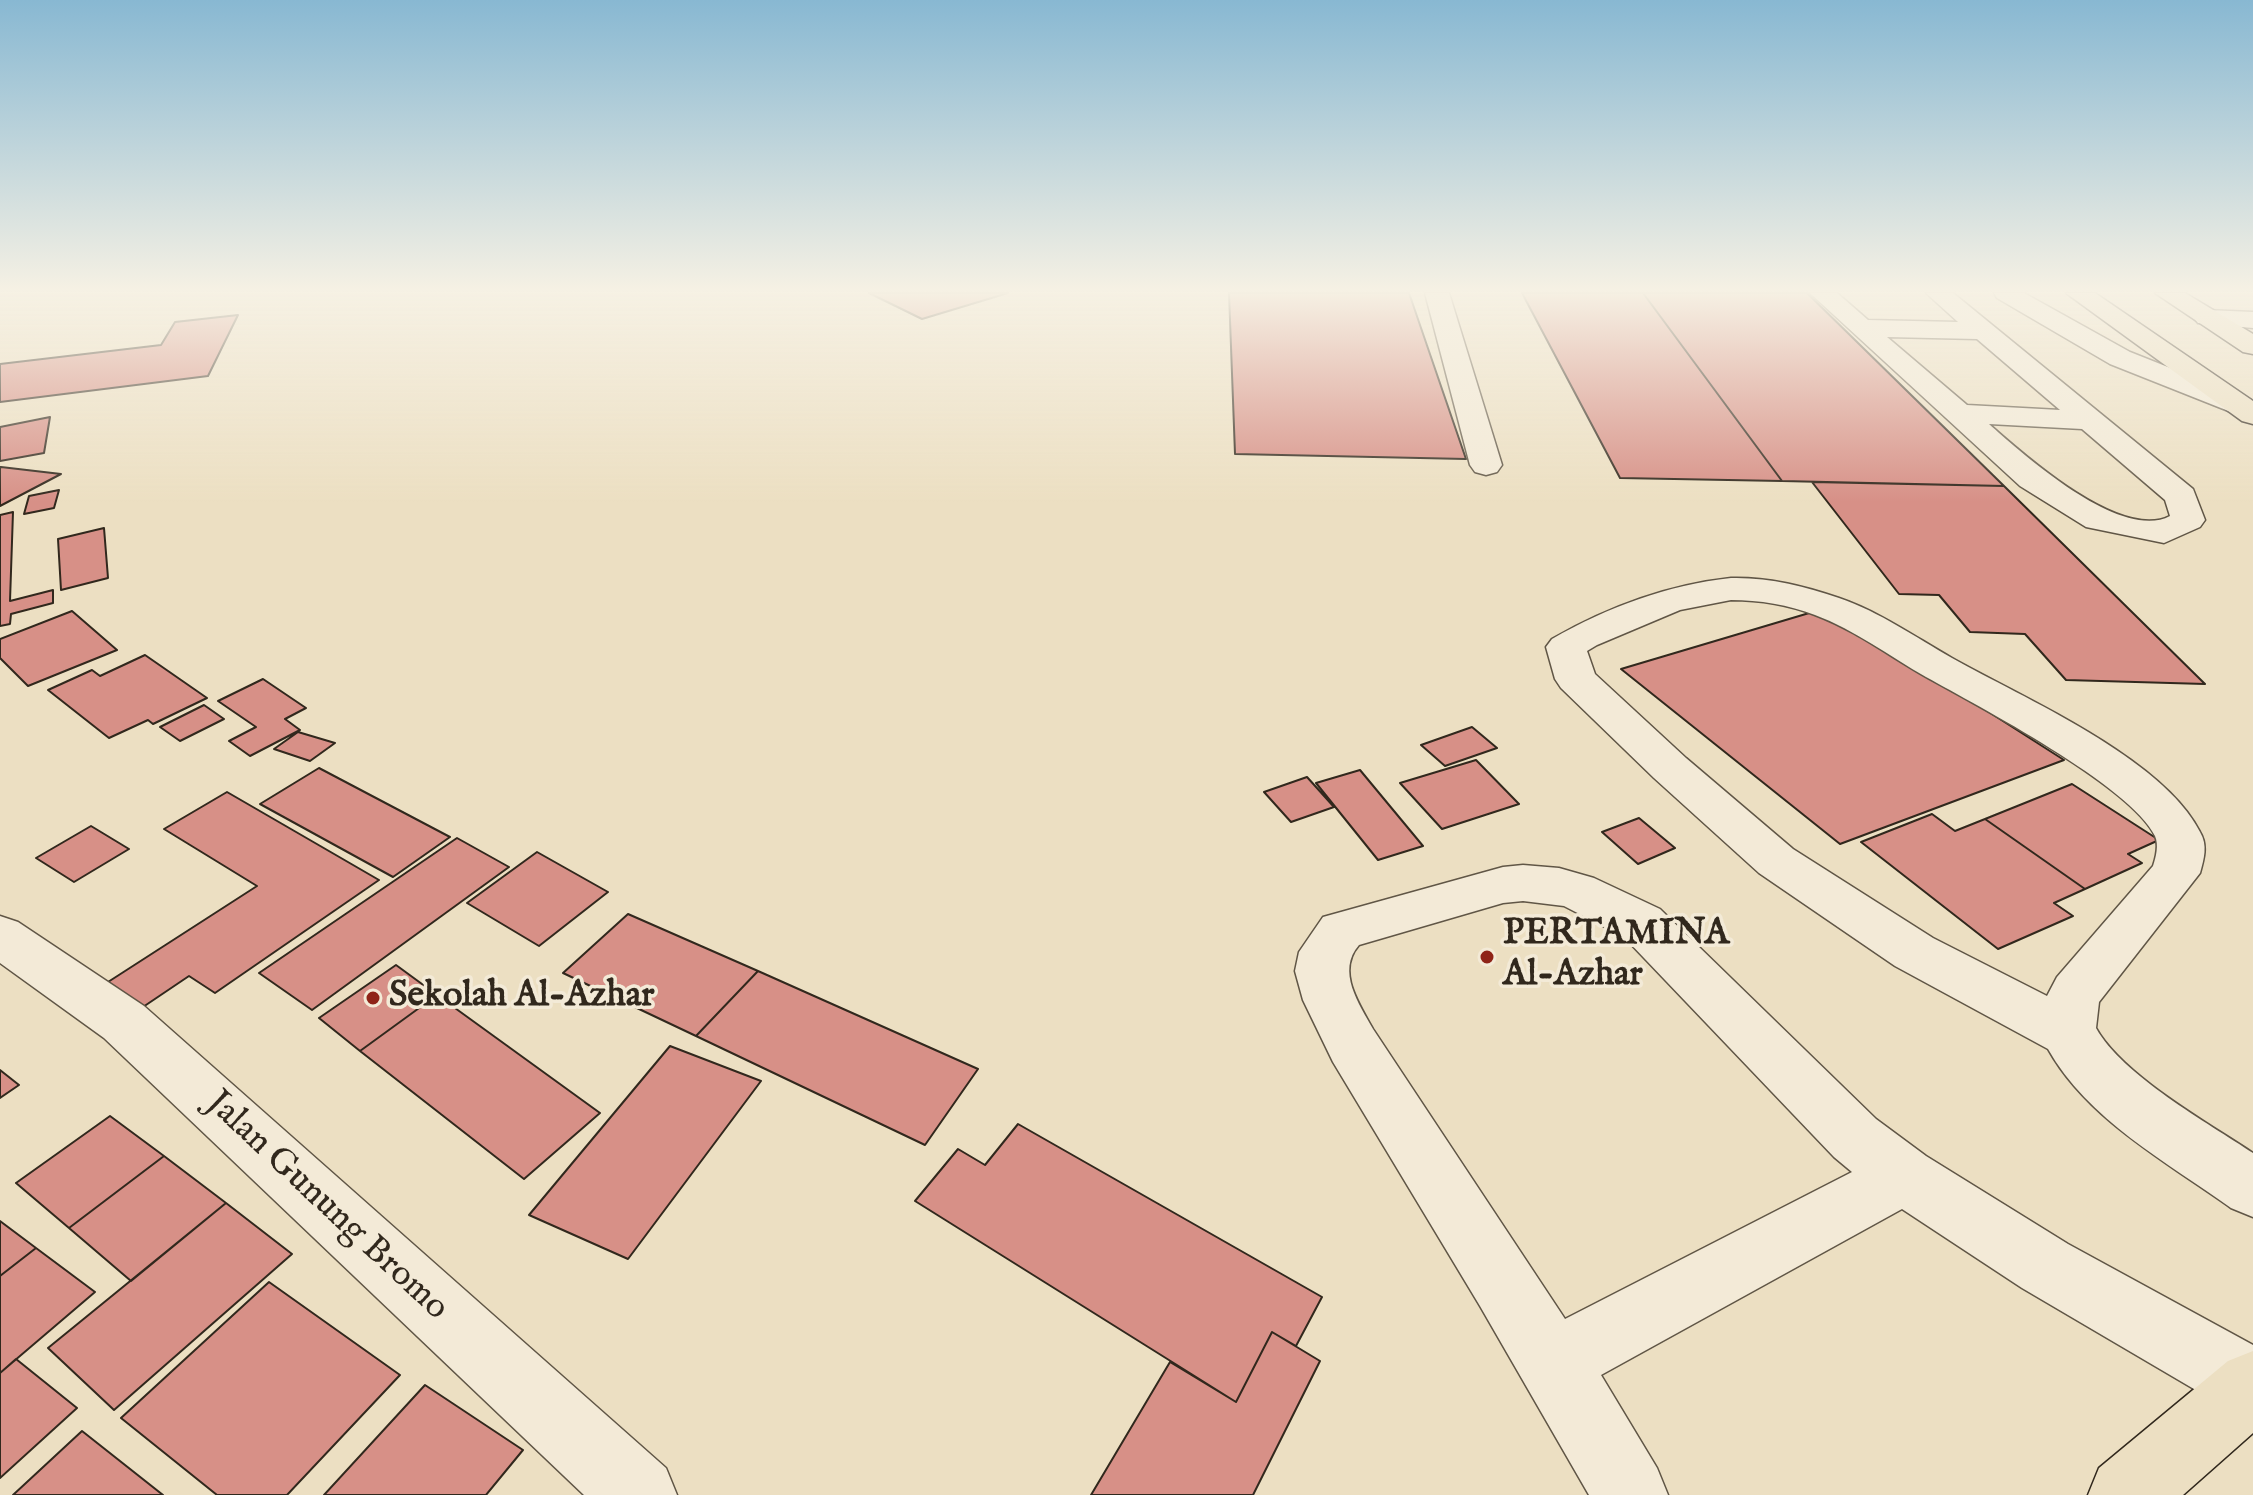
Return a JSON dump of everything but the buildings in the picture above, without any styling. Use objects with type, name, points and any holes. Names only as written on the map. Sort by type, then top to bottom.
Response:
[{"type":"main road","points":[[2179,363],[2247,410]]},
{"type":"main road","points":[[2126,1495],[2253,1385]]},
{"type":"street","points":[[1457,363],[1486,465]]},
{"type":"street","points":[[1900,363],[2032,479],[2098,520],[2164,533],[2188,520],[2181,496],[2020,363]]},
{"type":"street","points":[[2132,363],[2247,410]]},
{"type":"street","points":[[1958,414],[2089,420]]},
{"type":"street","points":[[2069,1033],[2067,1014],[2076,992],[2175,873],[2182,851],[2177,832],[2159,809],[2132,785],[2050,731],[1853,618],[1802,599],[1732,588],[1682,599],[1601,626],[1566,647],[1576,679],[1670,768],[1776,861],[1914,952],[2069,1033],[2097,1072],[2253,1188]]},
{"type":"street","points":[[1630,1495],[1555,1362],[1376,1079],[1330,998],[1322,977],[1321,961],[1327,945],[1341,931],[1503,885],[1529,881],[1556,883],[1606,901],[1642,923],[1855,1138],[1904,1176],[2045,1266],[2253,1385]]},
{"type":"street","name":"Jalan Gunung Bromo","points":[[0,936],[124,1022],[639,1495]]},
{"type":"street","points":[[1555,1362],[1904,1176]]},
{"type":"place","name":"PERTAMINA Al-Azhar","points":[[1487,957]]},
{"type":"place","name":"Sekolah Al-Azhar","points":[[373,998]]}]
